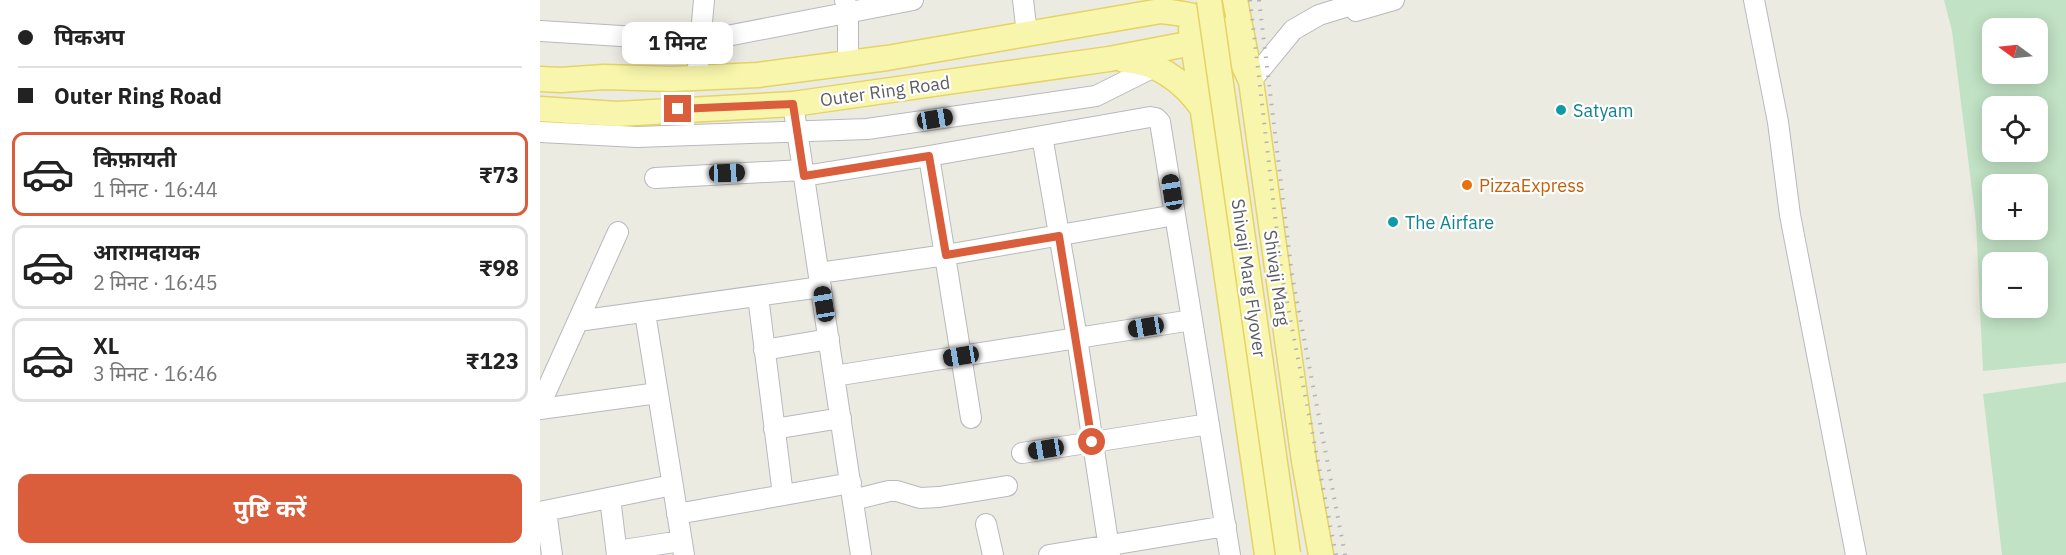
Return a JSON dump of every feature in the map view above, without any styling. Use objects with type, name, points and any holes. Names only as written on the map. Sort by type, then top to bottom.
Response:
[{"type":"main road","name":"Shivaji Marg Flyover","points":[[1209,0],[1281,555]]},
{"type":"main road","name":"Shivaji Marg","points":[[1235,0],[1251,81],[1304,461],[1321,555]]},
{"type":"main road","name":"Outer Ring Road","points":[[540,78],[561,80],[604,76],[672,79],[758,75],[1027,34],[1123,9],[1161,11],[1188,7],[1220,27],[1235,45],[1251,81]]},
{"type":"main road","points":[[1188,7],[1211,162],[1281,555]]},
{"type":"main road","points":[[1109,60],[1194,43]]},
{"type":"main road","name":"Outer Ring Road","points":[[544,110],[617,114],[793,104],[1109,60]]},
{"type":"main road","points":[[1109,60],[1128,60],[1154,67],[1179,81],[1203,109]]},
{"type":"main road","points":[[1211,162],[1212,148],[1216,142],[1228,134],[1248,136],[1254,141],[1260,154]]},
{"type":"street","points":[[697,78],[704,0]]},
{"type":"street","points":[[540,31],[701,41],[846,6],[913,0]]},
{"type":"street","points":[[1023,0],[1027,34]]},
{"type":"street","points":[[1251,81],[1279,45],[1318,8],[1368,0]]},
{"type":"street","points":[[1297,28],[1330,23],[1362,8],[1394,0]]},
{"type":"street","points":[[1754,0],[1778,122],[1790,215],[1856,555]]},
{"type":"street","points":[[846,6],[848,63]]},
{"type":"street","name":"Outer Ring Road","points":[[540,67],[604,76]]},
{"type":"street","points":[[540,132],[637,137],[867,129],[1096,96],[1154,67]]},
{"type":"street","points":[[793,104],[861,555]]},
{"type":"street","points":[[655,178],[804,173],[929,156],[1150,117],[1156,118],[1160,122],[1230,555]]},
{"type":"street","points":[[1042,136],[1077,338],[1109,550]]},
{"type":"street","points":[[929,156],[971,417]]},
{"type":"street","points":[[578,321],[758,296],[820,280],[946,255],[1175,215]]},
{"type":"street","points":[[540,407],[618,232]]},
{"type":"street","points":[[758,296],[783,495]]},
{"type":"street","points":[[610,498],[617,553],[682,548],[645,313]]},
{"type":"street","points":[[834,376],[1192,320]]},
{"type":"street","points":[[765,350],[829,339]]},
{"type":"street","points":[[540,407],[658,393]]},
{"type":"street","points":[[774,429],[840,418]]},
{"type":"street","points":[[1022,453],[1209,424]]},
{"type":"street","points":[[552,555],[543,512],[672,485]]},
{"type":"street","points":[[677,514],[783,495],[897,490],[920,498],[1007,486]]},
{"type":"street","points":[[986,524],[993,555]]},
{"type":"street","points":[[1049,555],[1109,550],[1226,526]]},
{"type":"green space","points":[[1944,0],[2066,0],[2066,363],[1983,371],[1976,222],[1952,31]]},
{"type":"green space","points":[[2066,382],[2066,555],[2002,555],[1983,394]]},
{"type":"railway","points":[[1250,0],[1282,276],[1336,555]]},
{"type":"railway","points":[[1259,0],[1292,275],[1345,555]]},
{"type":"place","name":"Satyam","points":[[1561,110]]},
{"type":"place","name":"PizzaExpress","points":[[1467,185]]},
{"type":"place","name":"The Airfare","points":[[1393,222]]},
{"type":"route","points":[[678,109],[793,104],[804,176],[929,156],[946,255],[1059,236],[1092,442]]}]
